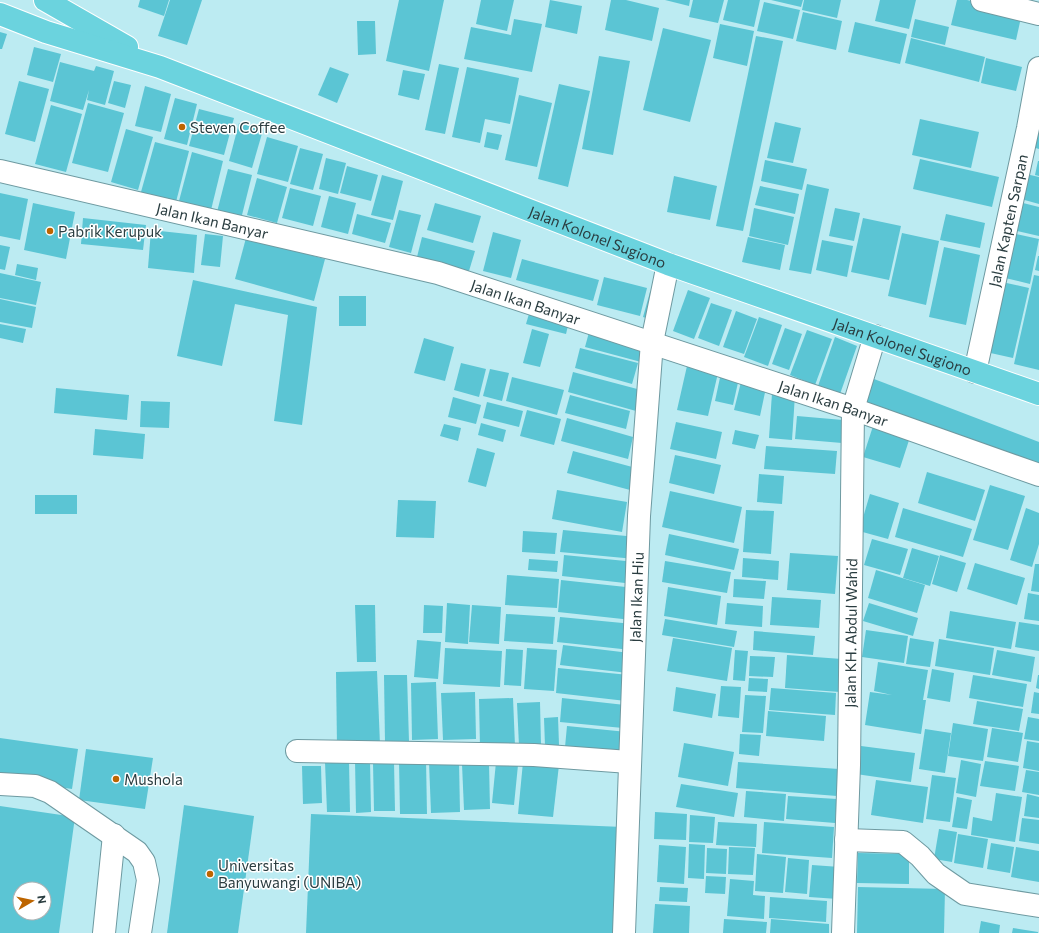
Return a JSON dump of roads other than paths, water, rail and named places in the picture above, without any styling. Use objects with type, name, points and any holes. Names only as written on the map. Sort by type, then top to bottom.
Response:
[{"type":"main road","name":"Jalan Kolonel Sugiono","points":[[45,0],[160,67]]},
{"type":"main road","name":"Jalan Kolonel Sugiono","points":[[0,14],[46,32],[160,67],[668,264],[1039,394]]},
{"type":"street","points":[[982,0],[1039,14]]},
{"type":"street","name":"Jalan Kapten Sarpan","points":[[975,372],[1026,136],[1039,68]]},
{"type":"street","name":"Jalan Ikan Banyar","points":[[0,171],[438,273],[853,409],[1039,475]]},
{"type":"street","name":"Jalan Ikan Hiu","points":[[624,933],[639,516],[652,342],[668,264]]},
{"type":"street","name":"Jalan KH. Abdul Wahid","points":[[843,933],[849,765],[853,409],[875,336]]},
{"type":"street","points":[[298,751],[534,755],[629,762]]},
{"type":"street","points":[[0,784],[35,786],[50,792],[137,852],[144,862],[148,880],[140,933]]},
{"type":"street","points":[[104,933],[114,835]]},
{"type":"street","points":[[846,840],[903,842],[920,856],[936,874],[965,894],[1039,906]]},
{"type":"place","name":"Steven Coffee","points":[[182,127]]},
{"type":"place","name":"Pabrik Kerupuk","points":[[50,231]]},
{"type":"place","name":"Mushola","points":[[116,779]]},
{"type":"place","name":"Universitas Banyuwangi (UNIBA)","points":[[210,874]]}]
